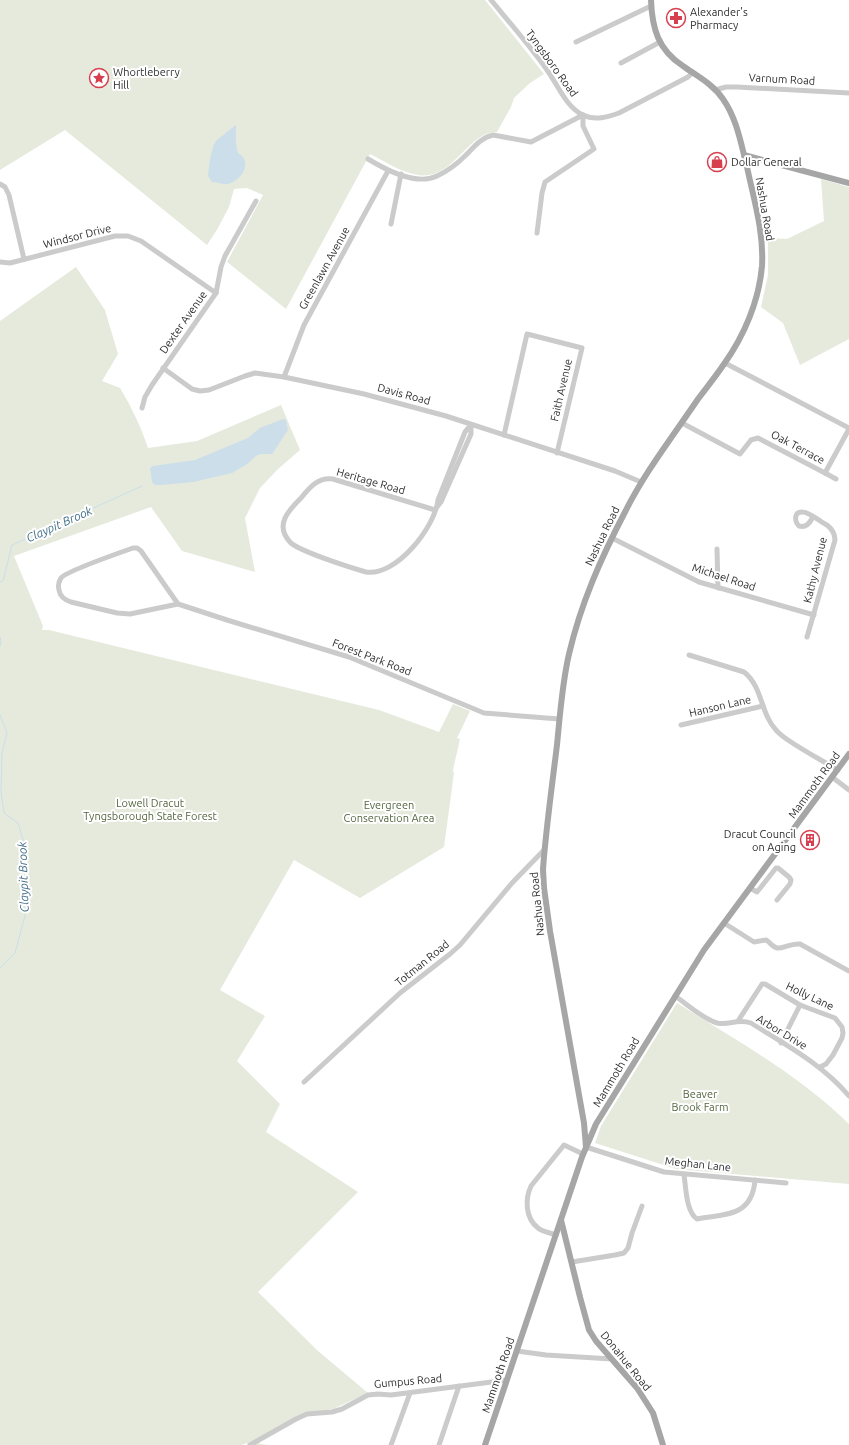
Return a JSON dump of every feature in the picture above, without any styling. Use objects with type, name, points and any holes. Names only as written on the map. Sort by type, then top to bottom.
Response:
[{"type":"main road","name":"Nashua Road","points":[[586,1147],[584,1123],[544,888],[544,850],[565,673],[576,630],[594,574],[641,482],[738,343],[754,305],[762,267],[762,251],[758,218],[744,155],[733,117],[723,99],[715,90],[693,72],[672,58],[660,42],[654,25],[651,3]]},
{"type":"main road","points":[[744,155],[849,183]]},
{"type":"main road","name":"Mammoth Road","points":[[486,1445],[583,1154],[596,1124],[704,950],[849,754]]},
{"type":"main road","name":"Donahue Road","points":[[561,1220],[589,1330],[596,1341],[637,1388],[653,1413],[663,1445]]},
{"type":"main road","points":[[553,1246],[561,1240],[566,1241]]},
{"type":"street","name":"Tyngsboro Road","points":[[491,0],[547,70],[567,102],[583,115]]},
{"type":"street","points":[[576,42],[651,3]]},
{"type":"street","points":[[621,63],[660,42]]},
{"type":"street","points":[[368,159],[388,171],[412,178],[436,177],[459,162],[489,136],[493,135],[531,142],[583,115],[600,118],[619,113],[688,77],[693,72]]},
{"type":"street","name":"Varnum Road","points":[[715,90],[732,87],[849,93]]},
{"type":"street","points":[[537,233],[542,192],[545,182],[594,149],[583,126],[583,115]]},
{"type":"street","name":"Greenlawn Avenue","points":[[284,377],[304,325],[388,171]]},
{"type":"street","points":[[391,224],[401,174]]},
{"type":"street","points":[[0,184],[9,195],[24,259]]},
{"type":"street","name":"Dexter Avenue","points":[[142,408],[145,397],[163,368],[216,292],[221,267],[225,256],[256,201]]},
{"type":"street","name":"Windsor Drive","points":[[0,262],[10,263],[116,236],[128,236],[147,245],[216,292]]},
{"type":"street","name":"Faith Avenue","points":[[504,435],[527,334],[582,348],[557,453]]},
{"type":"street","name":"Oak Terrace","points":[[725,363],[849,428],[825,473]]},
{"type":"street","name":"Davis Road","points":[[163,368],[192,389],[200,391],[209,390],[255,373],[284,377],[377,397],[446,416],[615,471],[641,482]]},
{"type":"street","name":"Oak Terrace","points":[[682,423],[740,454],[750,441],[754,438],[758,438],[836,478]]},
{"type":"street","name":"Heritage Road","points":[[436,509],[335,480],[326,479],[314,484],[288,511],[284,517],[283,527],[286,537],[296,547],[364,572],[375,573],[387,568],[414,546],[428,527],[472,434],[471,425]]},
{"type":"street","name":"Kathy Avenue","points":[[807,637],[826,575],[835,539],[831,528],[813,517]]},
{"type":"street","name":"Michael Road","points":[[612,538],[695,580],[814,615]]},
{"type":"street","points":[[133,548],[137,548],[141,551],[178,604],[130,614],[117,613],[65,600],[59,592],[59,584],[61,577],[71,570],[133,548]]},
{"type":"street","points":[[717,549],[718,588]]},
{"type":"street","name":"Forest Park Road","points":[[178,604],[349,657],[484,713],[560,719]]},
{"type":"street","points":[[690,655],[744,672],[751,677],[758,689],[763,706],[775,730],[795,745],[838,770]]},
{"type":"street","name":"Hanson Lane","points":[[681,725],[763,706]]},
{"type":"street","points":[[832,777],[849,790]]},
{"type":"street","name":"Totman Road","points":[[304,1082],[400,993],[460,945],[512,883],[544,850]]},
{"type":"street","points":[[750,888],[757,892],[776,868],[778,868],[791,880],[790,884],[777,900]]},
{"type":"street","points":[[724,923],[754,942],[766,940],[776,948],[791,944],[800,944],[849,971]]},
{"type":"street","name":"Holly Lane","points":[[738,1021],[762,984],[765,984],[800,1005],[835,1018],[842,1027],[842,1038],[833,1055],[826,1064],[820,1067]]},
{"type":"street","name":"Arbor Drive","points":[[675,996],[708,1019],[717,1023],[725,1024],[744,1021],[751,1024],[820,1067],[840,1085],[849,1096]]},
{"type":"street","points":[[781,1043],[800,1005]]},
{"type":"street","points":[[556,1235],[538,1228],[527,1210],[528,1194],[531,1186],[564,1145],[583,1154]]},
{"type":"street","name":"Meghan Lane","points":[[586,1147],[664,1172],[786,1183]]},
{"type":"street","points":[[684,1175],[690,1211],[697,1218],[734,1213],[742,1208],[752,1194],[755,1180]]},
{"type":"street","points":[[572,1262],[624,1253],[628,1248],[642,1206]]},
{"type":"street","points":[[518,1351],[553,1356],[612,1359]]},
{"type":"street","name":"Gumpus Road","points":[[250,1445],[307,1414],[332,1412],[342,1409],[368,1395],[410,1393],[507,1380]]},
{"type":"street","points":[[439,1445],[459,1386]]},
{"type":"street","points":[[391,1445],[410,1393]]},
{"type":"green space","points":[[0,0],[485,0],[544,74],[530,83],[514,98],[511,107],[497,132],[487,134],[477,139],[451,164],[441,171],[430,175],[411,174],[370,154],[286,309],[227,262],[263,195],[247,188],[234,189],[229,207],[207,245],[65,130],[0,170]]},
{"type":"green space","points":[[821,179],[849,187],[849,339],[800,365],[783,323],[761,307],[768,275],[768,238],[787,239],[824,221]]},
{"type":"green space","name":"Lowell Dracut Tyngsborough State Forest","points":[[76,267],[105,310],[118,354],[102,381],[120,388],[136,418],[148,448],[197,441],[281,405],[300,450],[278,469],[260,488],[245,518],[255,572],[182,551],[151,507],[14,556],[43,626],[42,630],[49,630],[379,710],[439,732],[453,704],[470,711],[457,738],[460,739],[453,770],[454,773],[444,847],[360,898],[294,860],[220,990],[265,1016],[237,1061],[280,1104],[266,1132],[358,1192],[258,1292],[318,1351],[368,1393],[333,1409],[307,1413],[257,1439],[260,1444],[268,1445],[248,1445],[247,1443],[242,1445],[0,1445],[0,321]]},
{"type":"green space","name":"Beaver Brook Farm","points":[[677,1003],[788,1074],[830,1106],[849,1124],[849,1184],[676,1169],[595,1143],[601,1126]]},
{"type":"water","points":[[236,125],[236,146],[238,153],[245,161],[244,171],[237,179],[228,184],[212,182],[208,176],[210,157],[214,144]]},
{"type":"water","points":[[283,419],[286,420],[288,430],[272,454],[260,454],[232,473],[193,482],[155,485],[152,482],[150,468],[153,466],[195,460],[248,438],[260,428]]},
{"type":"waterway","name":"Claypit Brook","points":[[0,582],[3,581],[12,545],[142,486]]},
{"type":"waterway","name":"Claypit Brook","points":[[0,637],[0,646]]},
{"type":"waterway","name":"Claypit Brook","points":[[0,715],[7,733],[2,753],[1,791],[4,813],[18,823],[24,843],[26,895],[25,916],[15,953],[0,968]]},
{"type":"place","name":"Alexander's Pharmacy","points":[[676,18]]},
{"type":"place","name":"Whortleberry Hill","points":[[99,78]]},
{"type":"place","name":"Dollar General","points":[[717,162]]},
{"type":"place","name":"Dracut Council on Aging","points":[[810,840]]},
{"type":"park label","name":"Evergreen Conservation Area","points":[[389,811]]}]
